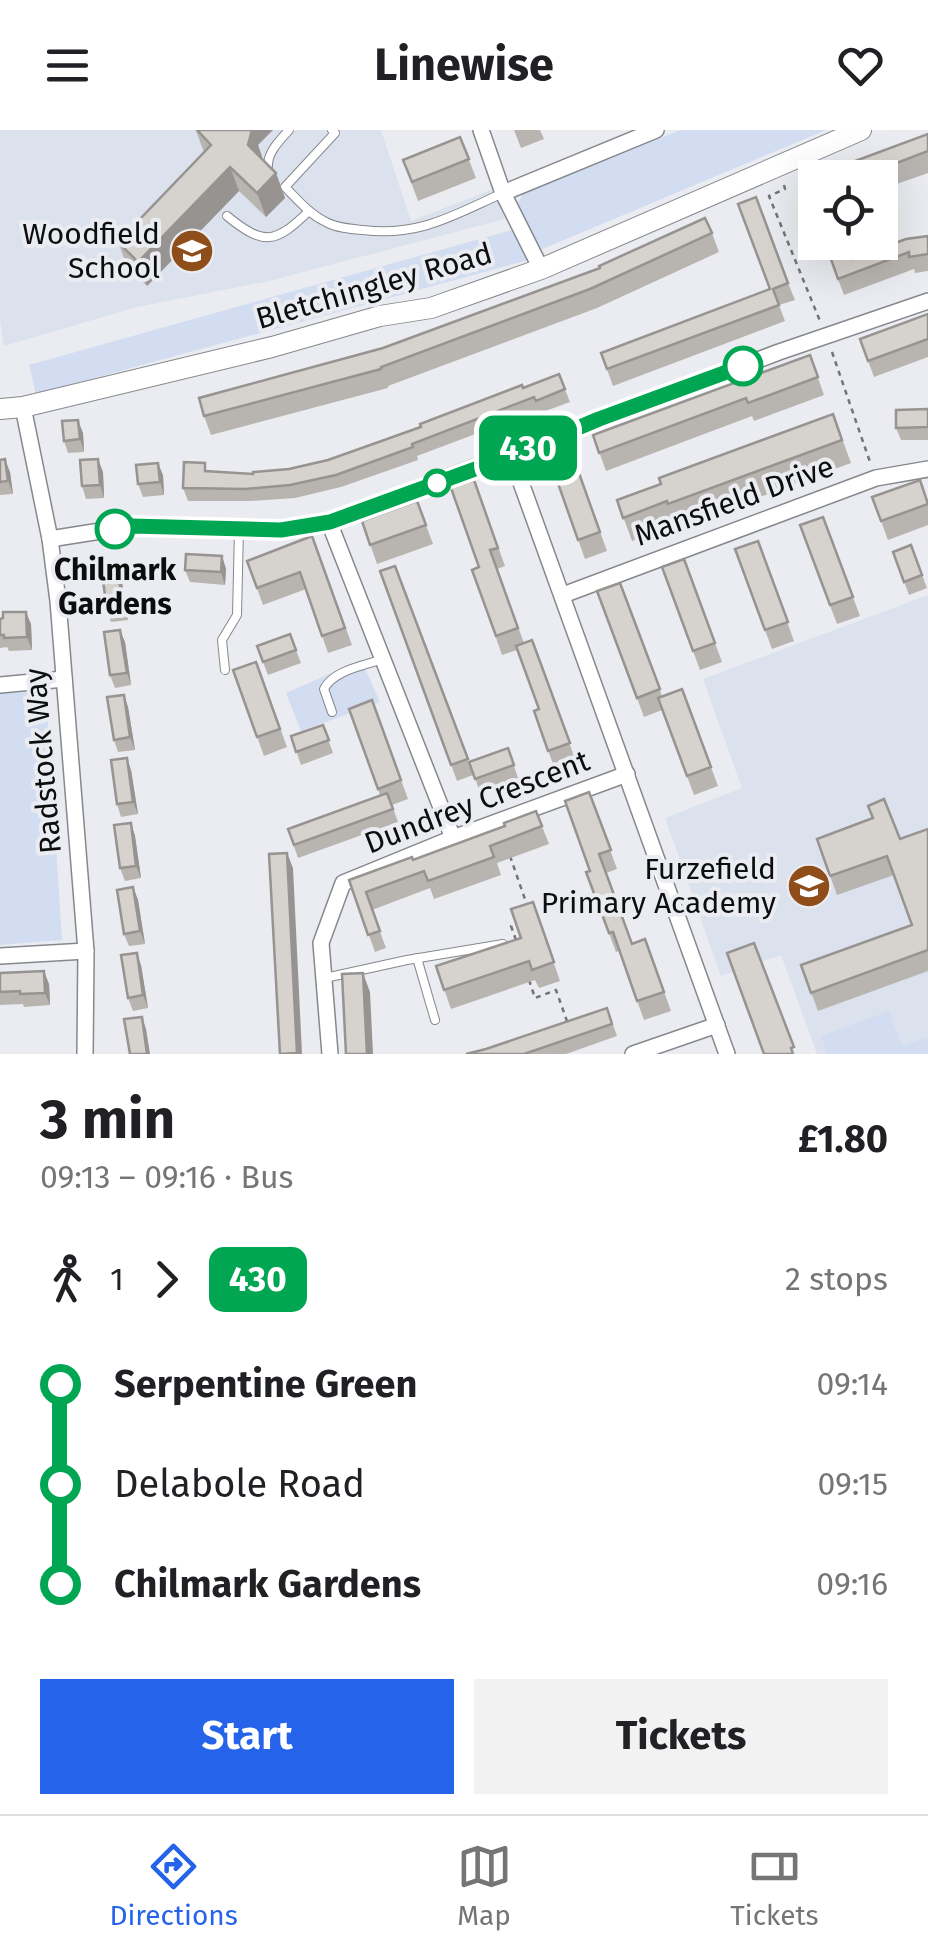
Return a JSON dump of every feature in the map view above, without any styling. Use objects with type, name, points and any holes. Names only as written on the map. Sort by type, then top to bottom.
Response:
[{"type":"street","points":[[481,130],[503,193],[541,269]]},
{"type":"street","points":[[503,193],[656,130]]},
{"type":"street","name":"Bletchingley Road","points":[[0,409],[23,407],[272,347],[380,316],[431,308],[541,269],[861,130]]},
{"type":"street","points":[[50,538],[132,526],[281,530],[330,522],[511,456],[599,419],[928,301]]},
{"type":"street","name":"Radstock Way","points":[[23,407],[50,538],[58,602],[86,950],[85,1054]]},
{"type":"street","points":[[511,456],[728,1054]]},
{"type":"street","name":"Mansfield Drive","points":[[563,595],[876,478],[928,470]]},
{"type":"street","points":[[330,522],[453,838]]},
{"type":"street","points":[[0,685],[64,679]]},
{"type":"street","name":"Dundrey Crescent","points":[[330,1054],[321,943],[343,883],[627,774]]},
{"type":"street","points":[[0,956],[86,950]]},
{"type":"street","points":[[633,1054],[716,1025]]},
{"type":"lane","points":[[288,130],[267,161],[268,170],[309,211],[328,223],[380,232],[409,230],[432,225],[503,193]]},
{"type":"lane","points":[[284,186],[333,132]]},
{"type":"lane","points":[[227,216],[248,233],[268,237],[281,235],[309,211]]},
{"type":"lane","points":[[224,670],[222,640],[237,615],[239,529]]},
{"type":"lane","points":[[332,712],[324,689],[328,682],[334,676],[383,658]]},
{"type":"lane","points":[[324,978],[503,944]]},
{"type":"lane","points":[[416,958],[435,1020]]},
{"type":"path","points":[[780,171],[785,189],[770,196],[826,336],[876,478]]},
{"type":"path","points":[[498,822],[531,918]]},
{"type":"path","points":[[517,944],[511,926],[521,922]]},
{"type":"path","points":[[529,980],[535,998],[556,990],[568,1022]]},
{"type":"shaded area","name":"Woodfield School","points":[[0,130],[381,130],[411,221],[493,189],[505,219],[269,281],[137,307],[4,346],[0,321]]},
{"type":"shaded area","points":[[680,130],[826,130],[540,250],[518,203],[523,194]]},
{"type":"shaded area","points":[[512,230],[528,260],[36,394],[29,365]]},
{"type":"shaded area","name":"Furzefield Primary Academy","points":[[928,595],[928,1054],[817,1054],[781,955],[721,976],[665,818],[742,788],[703,679]]},
{"type":"shaded area","points":[[361,660],[380,702],[301,731],[286,693]]},
{"type":"shaded area","points":[[46,690],[62,940],[0,945],[0,694]]},
{"type":"shaded area","points":[[889,1011],[902,1046],[928,1037],[928,1054],[827,1054],[821,1036]]},
{"type":"building","points":[[197,130],[252,130],[248,145],[276,173],[257,193],[230,167],[138,262],[118,242],[211,145]]},
{"type":"building","points":[[928,134],[928,151],[898,163],[858,160]]},
{"type":"building","points":[[460,137],[469,159],[412,182],[403,160]]},
{"type":"building","points":[[756,197],[788,283],[773,289],[779,305],[607,369],[601,353],[770,289],[738,204]]},
{"type":"building","points":[[705,218],[712,233],[590,289],[381,369],[204,416],[199,398],[383,348],[600,268]]},
{"type":"building","points":[[928,236],[928,254],[909,257],[909,252],[898,256],[898,242]]},
{"type":"building","points":[[831,260],[888,260],[838,279]]},
{"type":"building","points":[[928,314],[928,339],[868,361],[860,339]]},
{"type":"building","points":[[810,355],[818,377],[748,403],[746,398],[599,453],[593,435]]},
{"type":"building","points":[[559,374],[565,389],[536,401],[534,397],[336,475],[245,489],[183,488],[184,462],[205,463],[205,471],[253,474],[328,460]]},
{"type":"building","points":[[928,409],[928,427],[896,428],[896,410]]},
{"type":"building","points":[[833,414],[842,440],[623,518],[617,500],[661,484],[659,478]]},
{"type":"building","points":[[78,420],[80,439],[64,441],[62,421]]},
{"type":"building","points":[[570,448],[600,532],[578,540],[548,455]]},
{"type":"building","points":[[5,459],[8,481],[0,482],[0,460]]},
{"type":"building","points":[[98,459],[100,485],[82,486],[80,460]]},
{"type":"building","points":[[158,463],[160,482],[138,484],[136,465]]},
{"type":"building","points":[[474,480],[498,548],[490,550],[518,628],[496,636],[472,570],[479,567],[451,488]]},
{"type":"building","points":[[920,480],[928,504],[881,521],[872,497]]},
{"type":"building","points":[[417,501],[426,525],[370,545],[362,521]]},
{"type":"building","points":[[823,517],[853,597],[830,605],[800,525]]},
{"type":"building","points":[[312,536],[345,628],[322,636],[300,572],[257,588],[247,561]]},
{"type":"building","points":[[758,541],[788,622],[765,630],[735,549]]},
{"type":"building","points":[[911,545],[922,575],[904,582],[893,552]]},
{"type":"building","points":[[186,554],[222,556],[221,572],[185,570]]},
{"type":"building","points":[[684,559],[715,643],[693,651],[662,567]]},
{"type":"building","points":[[117,564],[123,607],[107,610],[101,566]]},
{"type":"building","points":[[395,566],[468,759],[451,765],[380,571]]},
{"type":"building","points":[[620,583],[660,689],[637,698],[597,591]]},
{"type":"building","points":[[3,612],[26,612],[27,637],[0,635]]},
{"type":"building","points":[[120,630],[127,673],[110,675],[104,632]]},
{"type":"building","points":[[290,634],[296,650],[263,662],[257,646]]},
{"type":"building","points":[[532,640],[570,743],[548,751],[534,711],[539,709],[516,646]]},
{"type":"building","points":[[256,662],[280,729],[257,737],[233,670]]},
{"type":"building","points":[[682,689],[711,767],[687,776],[658,698]]},
{"type":"building","points":[[124,695],[130,737],[114,740],[107,697]]},
{"type":"building","points":[[372,700],[401,780],[378,789],[349,709]]},
{"type":"building","points":[[323,725],[329,740],[296,752],[291,736]]},
{"type":"building","points":[[508,748],[514,765],[475,779],[469,762]]},
{"type":"building","points":[[127,758],[133,802],[117,804],[111,760]]},
{"type":"building","points":[[589,792],[611,850],[599,854],[632,944],[645,939],[664,992],[637,1001],[613,932],[609,933],[586,872],[590,871],[565,801]]},
{"type":"building","points":[[387,793],[393,809],[294,845],[288,829]]},
{"type":"building","points":[[884,799],[900,839],[928,829],[928,950],[811,993],[801,965],[912,925],[887,856],[830,876],[817,839],[873,818],[868,806]]},
{"type":"building","points":[[536,811],[542,826],[490,846],[494,857],[428,881],[424,871],[366,892],[380,931],[368,935],[349,880],[412,857],[413,860]]},
{"type":"building","points":[[131,823],[136,866],[120,868],[114,825]]},
{"type":"building","points":[[287,853],[297,1053],[280,1054],[269,854]]},
{"type":"building","points":[[133,887],[140,931],[124,934],[117,890]]},
{"type":"building","points":[[533,902],[554,962],[532,970],[529,961],[444,990],[436,966],[521,938],[511,909]]},
{"type":"building","points":[[754,943],[794,1047],[793,1054],[764,1054],[727,953]]},
{"type":"building","points":[[137,953],[143,995],[128,998],[121,955]]},
{"type":"building","points":[[44,971],[45,993],[0,992],[0,973]]},
{"type":"building","points":[[363,973],[367,1054],[346,1054],[342,974]]},
{"type":"building","points":[[607,1008],[612,1024],[524,1054],[466,1054],[486,1049]]},
{"type":"building","points":[[142,1017],[147,1054],[130,1054],[124,1019]]},
{"type":"bus line","name":"430","points":[[115,529],[132,526],[281,530],[330,522],[743,366]]},
{"type":"place","name":"Woodfield School","points":[[192,251]]},
{"type":"place","name":"Chilmark Gardens","points":[[115,529]]},
{"type":"place","name":"Furzefield Primary Academy","points":[[809,886]]}]
